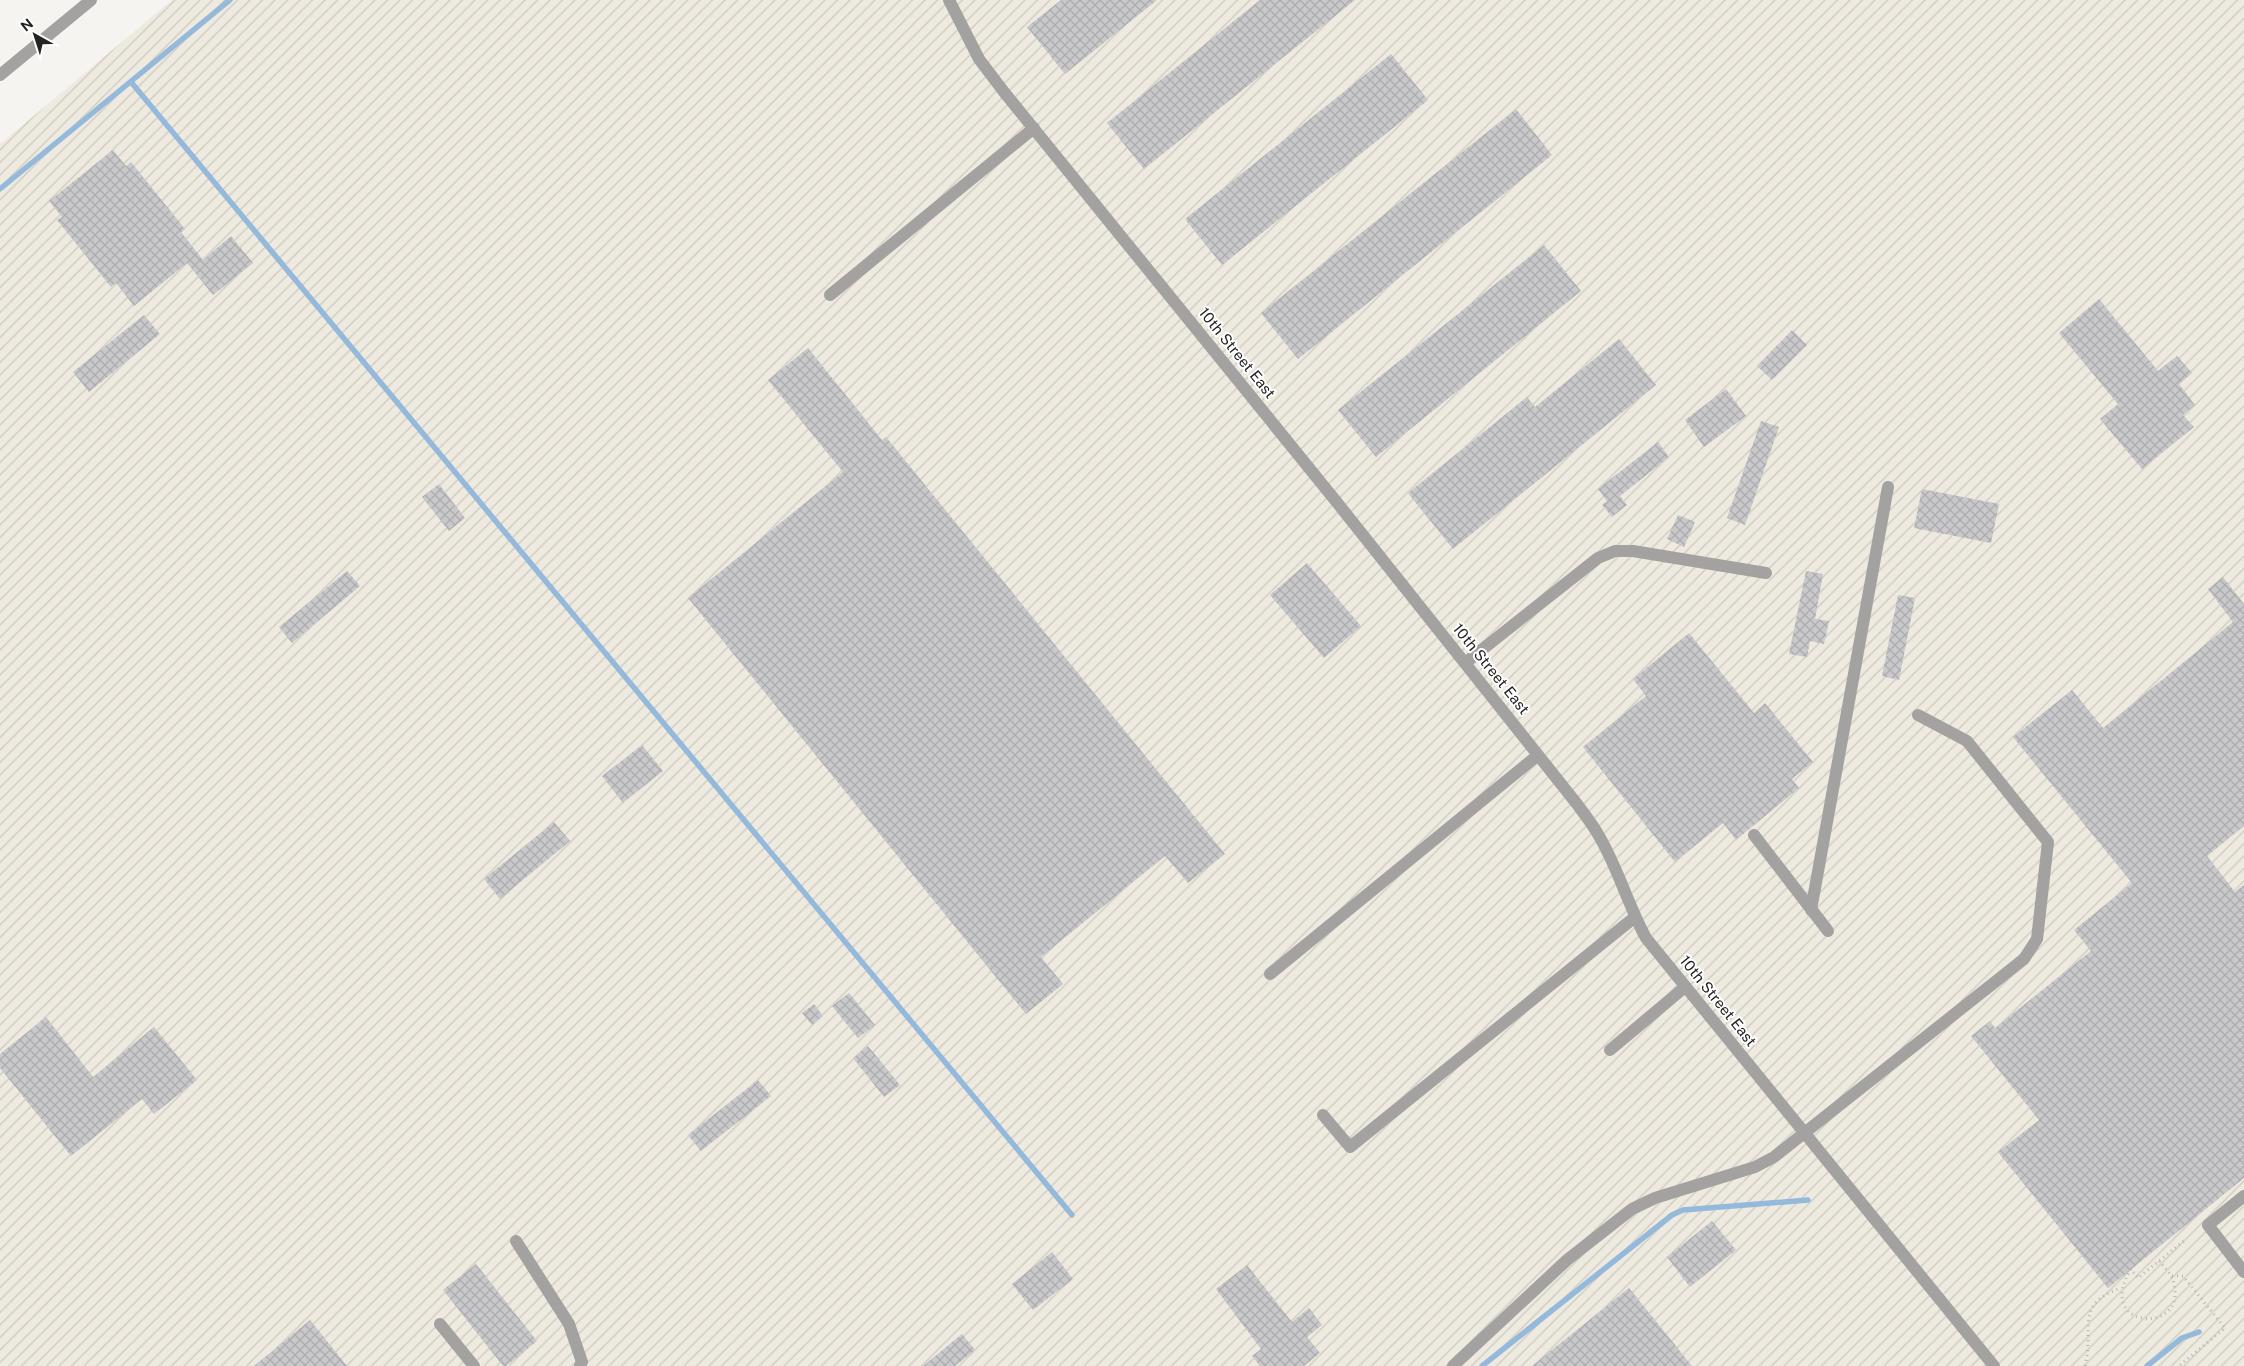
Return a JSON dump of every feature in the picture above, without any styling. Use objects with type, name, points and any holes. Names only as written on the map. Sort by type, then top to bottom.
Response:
[{"type":"street","points":[[0,75],[91,0]]},
{"type":"street","name":"10th Street East","points":[[949,0],[980,59],[1465,663],[1599,835],[1646,938],[1994,1366]]},
{"type":"street","points":[[830,295],[1034,128]]},
{"type":"street","points":[[1811,910],[1888,487]]},
{"type":"street","points":[[1465,663],[1598,558],[1615,551],[1633,551],[1766,573]]},
{"type":"street","points":[[1453,1366],[1567,1260],[1632,1209],[1655,1198],[1755,1167],[1774,1157],[2024,960],[2037,938],[2048,842],[1967,741],[1918,715]]},
{"type":"street","points":[[1270,974],[1538,755]]},
{"type":"street","points":[[1754,835],[1828,931]]},
{"type":"street","points":[[1323,1115],[1350,1148],[1635,917]]},
{"type":"street","points":[[1610,1050],[1685,987]]},
{"type":"street","points":[[2243,1268],[2208,1225],[2244,1196]]},
{"type":"street","points":[[516,1241],[569,1324],[582,1362],[580,1366]]},
{"type":"street","points":[[440,1324],[474,1366]]},
{"type":"path","points":[[2159,1261],[2172,1276],[2175,1294],[2174,1304],[2169,1310],[2152,1320],[2143,1319],[2130,1311],[2122,1298],[2121,1288],[2131,1269],[2138,1278],[2159,1261],[2185,1240]]},
{"type":"path","points":[[2172,1276],[2183,1276],[2225,1328],[2179,1366]]},
{"type":"path","points":[[2085,1366],[2091,1310],[2099,1297],[2121,1288]]},
{"type":"shaded area","points":[[172,0],[2244,0],[2244,1366],[0,1366],[0,144]]},
{"type":"building","points":[[1061,0],[1157,0],[1065,74],[1027,27]]},
{"type":"building","points":[[1260,0],[1355,0],[1144,169],[1107,123]]},
{"type":"building","points":[[1391,54],[1428,100],[1222,265],[1185,219]]},
{"type":"building","points":[[1516,109],[1552,155],[1298,359],[1261,313]]},
{"type":"building","points":[[113,150],[126,166],[131,162],[185,229],[181,232],[203,260],[231,236],[253,263],[213,295],[187,263],[134,306],[116,283],[111,287],[57,220],[62,217],[49,201]]},
{"type":"building","points":[[1544,245],[1581,291],[1376,457],[1338,410]]},
{"type":"building","points":[[2099,299],[2158,371],[2177,356],[2192,373],[2179,384],[2195,405],[2183,415],[2194,427],[2142,469],[2100,419],[2118,404],[2059,333]]},
{"type":"building","points":[[144,315],[160,334],[89,392],[73,372]]},
{"type":"building","points":[[1792,330],[1807,345],[1772,380],[1757,366]]},
{"type":"building","points":[[1619,339],[1656,385],[1453,549],[1408,493],[1527,397],[1535,407]]},
{"type":"building","points":[[808,348],[882,440],[886,437],[1225,854],[1188,883],[1165,856],[1041,957],[1063,984],[1026,1014],[688,598],[843,472],[768,380]]},
{"type":"building","points":[[1726,389],[1746,416],[1704,447],[1685,420]]},
{"type":"building","points":[[1761,421],[1779,427],[1745,525],[1727,518]]},
{"type":"building","points":[[1658,442],[1669,457],[1620,496],[1627,505],[1612,517],[1602,505],[1607,501],[1598,489]]},
{"type":"building","points":[[439,484],[465,518],[449,531],[422,497]]},
{"type":"building","points":[[1922,489],[1999,504],[1991,543],[1914,528]]},
{"type":"building","points":[[1678,515],[1695,522],[1684,547],[1667,539]]},
{"type":"building","points":[[1307,563],[1361,626],[1324,658],[1270,595]]},
{"type":"building","points":[[347,571],[360,586],[292,643],[279,627]]},
{"type":"building","points":[[1806,571],[1823,574],[1815,619],[1829,621],[1824,644],[1810,641],[1807,657],[1789,654]]},
{"type":"building","points":[[2223,577],[2244,604],[2244,826],[2207,856],[2235,892],[2244,885],[2244,1178],[2108,1288],[1998,1152],[2039,1120],[1971,1036],[1990,1021],[1995,1028],[2091,951],[2074,930],[2132,883],[2013,737],[2072,690],[2103,728],[2233,622],[2208,589]]},
{"type":"building","points":[[1898,595],[1915,598],[1899,680],[1882,676]]},
{"type":"building","points":[[1689,633],[1754,713],[1765,703],[1813,762],[1792,779],[1799,788],[1736,840],[1723,823],[1675,862],[1583,747],[1646,696],[1633,679]]},
{"type":"building","points":[[642,745],[663,771],[623,803],[602,776]]},
{"type":"building","points":[[554,822],[570,841],[500,899],[484,879]]},
{"type":"building","points":[[849,993],[875,1025],[858,1038],[832,1006]]},
{"type":"building","points":[[814,1004],[823,1016],[812,1025],[802,1013]]},
{"type":"building","points":[[46,1017],[93,1077],[154,1027],[197,1080],[154,1114],[142,1099],[71,1156],[0,1068],[0,1054]]},
{"type":"building","points":[[868,1046],[900,1085],[884,1097],[853,1058]]},
{"type":"building","points":[[758,1080],[771,1096],[701,1151],[688,1135]]},
{"type":"building","points":[[1712,1221],[1736,1250],[1690,1287],[1667,1257]]},
{"type":"building","points":[[1052,1252],[1073,1279],[1033,1310],[1012,1284]]},
{"type":"building","points":[[476,1264],[537,1341],[506,1366],[503,1366],[443,1290]]},
{"type":"building","points":[[1247,1265],[1292,1322],[1309,1308],[1322,1325],[1307,1337],[1320,1353],[1304,1366],[1260,1366],[1252,1356],[1261,1349],[1216,1289]]},
{"type":"building","points":[[1629,1288],[1692,1366],[1532,1366],[1614,1300]]},
{"type":"building","points":[[310,1320],[347,1366],[254,1366]]},
{"type":"building","points":[[962,1334],[975,1350],[955,1366],[923,1366]]},
{"type":"waterway","points":[[0,189],[230,0]]},
{"type":"waterway","points":[[131,82],[1072,1215]]},
{"type":"waterway","points":[[1482,1366],[1672,1215],[1683,1210],[1808,1200]]},
{"type":"waterway","points":[[2147,1366],[2182,1338],[2199,1332]]}]
